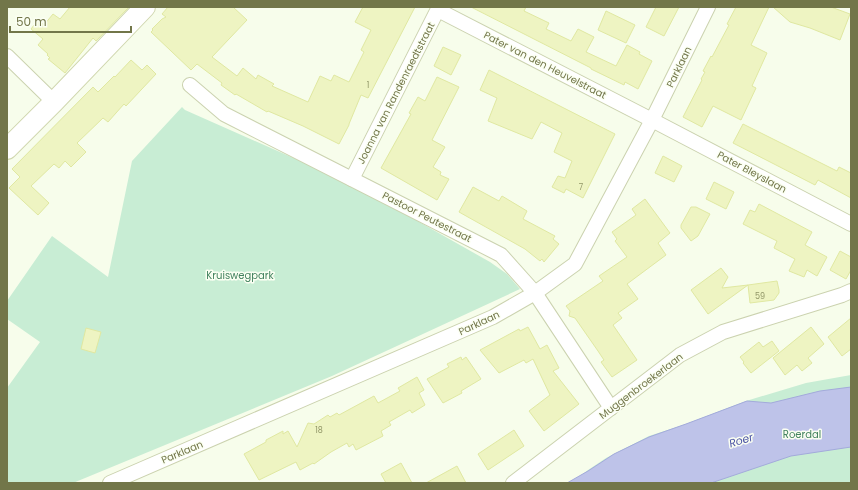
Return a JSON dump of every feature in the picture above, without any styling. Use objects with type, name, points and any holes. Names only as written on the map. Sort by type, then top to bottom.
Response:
[{"type":"street","points":[[7,149],[145,7]]},
{"type":"street","name":"Parklaan","points":[[110,483],[493,317],[535,293],[575,264],[652,120],[708,7]]},
{"type":"street","name":"Pater van den Heuvelstraat","points":[[438,9],[652,120]]},
{"type":"street","name":"Joanna van Randenraedtstraat","points":[[352,179],[438,9]]},
{"type":"street","points":[[7,56],[54,102]]},
{"type":"street","name":"Pastoor Peutestraat","points":[[190,85],[224,114],[501,255],[535,293],[611,408]]},
{"type":"street","name":"Pater Bleyslaan","points":[[652,120],[851,224]]},
{"type":"street","name":"Muggenbroekerlaan","points":[[513,483],[680,355],[723,332],[851,291]]},
{"type":"green space","name":"Kruiswegpark","points":[[182,107],[185,110],[352,184],[490,262],[507,274],[520,289],[332,376],[73,483],[7,483],[7,388],[40,342],[7,319],[7,301],[52,236],[108,277],[132,161]]},
{"type":"green space","name":"Roerdal","points":[[851,375],[851,483],[571,483],[606,458],[649,436],[686,424],[746,401],[806,383]]},
{"type":"water","name":"Roerdal","points":[[851,387],[851,447],[791,456],[711,483],[567,483],[614,454],[649,437],[747,401],[771,403],[820,391]]},
{"type":"building","points":[[70,7],[129,7],[96,41],[93,38],[65,73],[48,59],[50,58],[47,55],[48,54],[38,45],[43,39],[31,29],[38,20],[44,25],[53,14],[60,19]]},
{"type":"building","points":[[168,7],[233,7],[247,20],[212,57],[237,76],[243,68],[256,79],[258,75],[274,84],[272,86],[308,102],[320,76],[331,81],[334,75],[349,82],[364,52],[361,50],[371,30],[355,22],[363,7],[415,7],[368,98],[361,95],[349,125],[339,144],[303,126],[268,111],[267,112],[236,94],[235,95],[197,64],[191,70],[151,32],[162,19],[166,17],[162,14]]},
{"type":"building","points":[[471,7],[526,7],[524,11],[549,23],[546,29],[571,41],[578,29],[594,37],[586,52],[616,66],[627,45],[652,61],[638,89],[625,82],[624,85]]},
{"type":"building","points":[[656,7],[679,7],[664,36],[646,27]]},
{"type":"building","points":[[736,7],[769,7],[751,45],[767,53],[752,86],[756,88],[741,120],[713,106],[702,127],[683,117],[702,80],[701,79],[705,72],[703,71],[729,25],[727,24]]},
{"type":"building","points":[[773,7],[831,7],[850,14],[840,40],[790,22]]},
{"type":"building","points":[[606,11],[635,25],[626,43],[598,30]]},
{"type":"building","points":[[443,47],[461,55],[451,75],[434,66]]},
{"type":"building","points":[[131,60],[142,70],[147,65],[156,74],[126,106],[124,104],[108,122],[103,118],[77,143],[86,152],[71,167],[65,161],[59,168],[54,164],[31,186],[49,203],[38,215],[9,188],[20,177],[12,169],[93,87],[98,92]]},
{"type":"building","points":[[489,70],[615,134],[583,198],[566,189],[564,193],[552,187],[558,176],[565,178],[572,161],[554,152],[562,133],[541,122],[532,139],[488,121],[497,98],[480,90]]},
{"type":"building","points":[[437,77],[459,87],[432,140],[445,147],[433,167],[441,172],[440,175],[449,179],[437,200],[381,168],[411,114],[409,113],[418,97],[425,101]]},
{"type":"building","points":[[743,124],[837,171],[839,167],[851,173],[851,198],[818,180],[815,185],[733,143]]},
{"type":"building","points":[[663,156],[682,166],[674,182],[655,173]]},
{"type":"building","points":[[714,182],[734,192],[726,209],[706,199]]},
{"type":"building","points":[[473,187],[499,201],[502,196],[527,211],[523,219],[555,236],[553,239],[559,244],[544,262],[542,259],[540,261],[525,249],[459,212]]},
{"type":"building","points":[[645,199],[670,233],[658,243],[666,255],[627,284],[638,299],[618,313],[622,318],[613,325],[637,360],[612,377],[601,362],[604,360],[575,318],[569,316],[570,311],[566,306],[603,281],[599,276],[627,257],[615,241],[617,239],[612,232],[636,215],[632,209]]},
{"type":"building","points":[[759,204],[812,232],[805,245],[827,257],[817,276],[807,270],[804,277],[789,271],[795,259],[774,248],[777,241],[743,224],[750,210],[755,212]]},
{"type":"building","points":[[691,207],[696,207],[710,214],[698,236],[691,241],[681,228],[681,225]]},
{"type":"building","points":[[840,251],[851,257],[851,270],[846,279],[830,270]]},
{"type":"building","points":[[721,268],[728,277],[722,288],[748,285],[708,314],[691,290]]},
{"type":"building","points":[[777,281],[779,293],[774,300],[750,303],[748,285]]},
{"type":"building","points":[[851,318],[851,349],[842,356],[828,337]]},
{"type":"building","points":[[528,327],[540,349],[547,345],[559,368],[553,371],[579,404],[544,431],[529,411],[550,395],[533,359],[526,363],[524,360],[499,373],[480,350],[519,329],[520,331]]},
{"type":"building","points":[[811,327],[824,344],[808,358],[812,363],[802,371],[797,365],[785,375],[773,358]]},
{"type":"building","points":[[86,328],[101,332],[95,353],[81,349]]},
{"type":"building","points":[[772,341],[779,351],[751,373],[740,357],[759,342],[763,347]]},
{"type":"building","points":[[461,357],[462,360],[466,357],[481,379],[461,391],[462,393],[443,403],[427,379],[449,367],[447,364]]},
{"type":"building","points":[[417,377],[424,390],[419,393],[425,405],[412,413],[410,410],[389,422],[391,425],[381,431],[383,436],[356,450],[353,444],[349,447],[347,443],[314,464],[313,463],[300,470],[296,462],[259,480],[244,454],[283,431],[283,434],[288,431],[297,447],[308,423],[314,424],[328,415],[330,417],[337,413],[339,415],[374,396],[378,403],[400,391],[398,388]]},
{"type":"building","points":[[514,430],[524,446],[488,470],[478,454]]},
{"type":"building","points":[[401,463],[412,483],[386,483],[381,474]]},
{"type":"building","points":[[457,466],[466,483],[426,483]]},
{"type":"water label","name":"Roer","points":[[741,440]]}]
